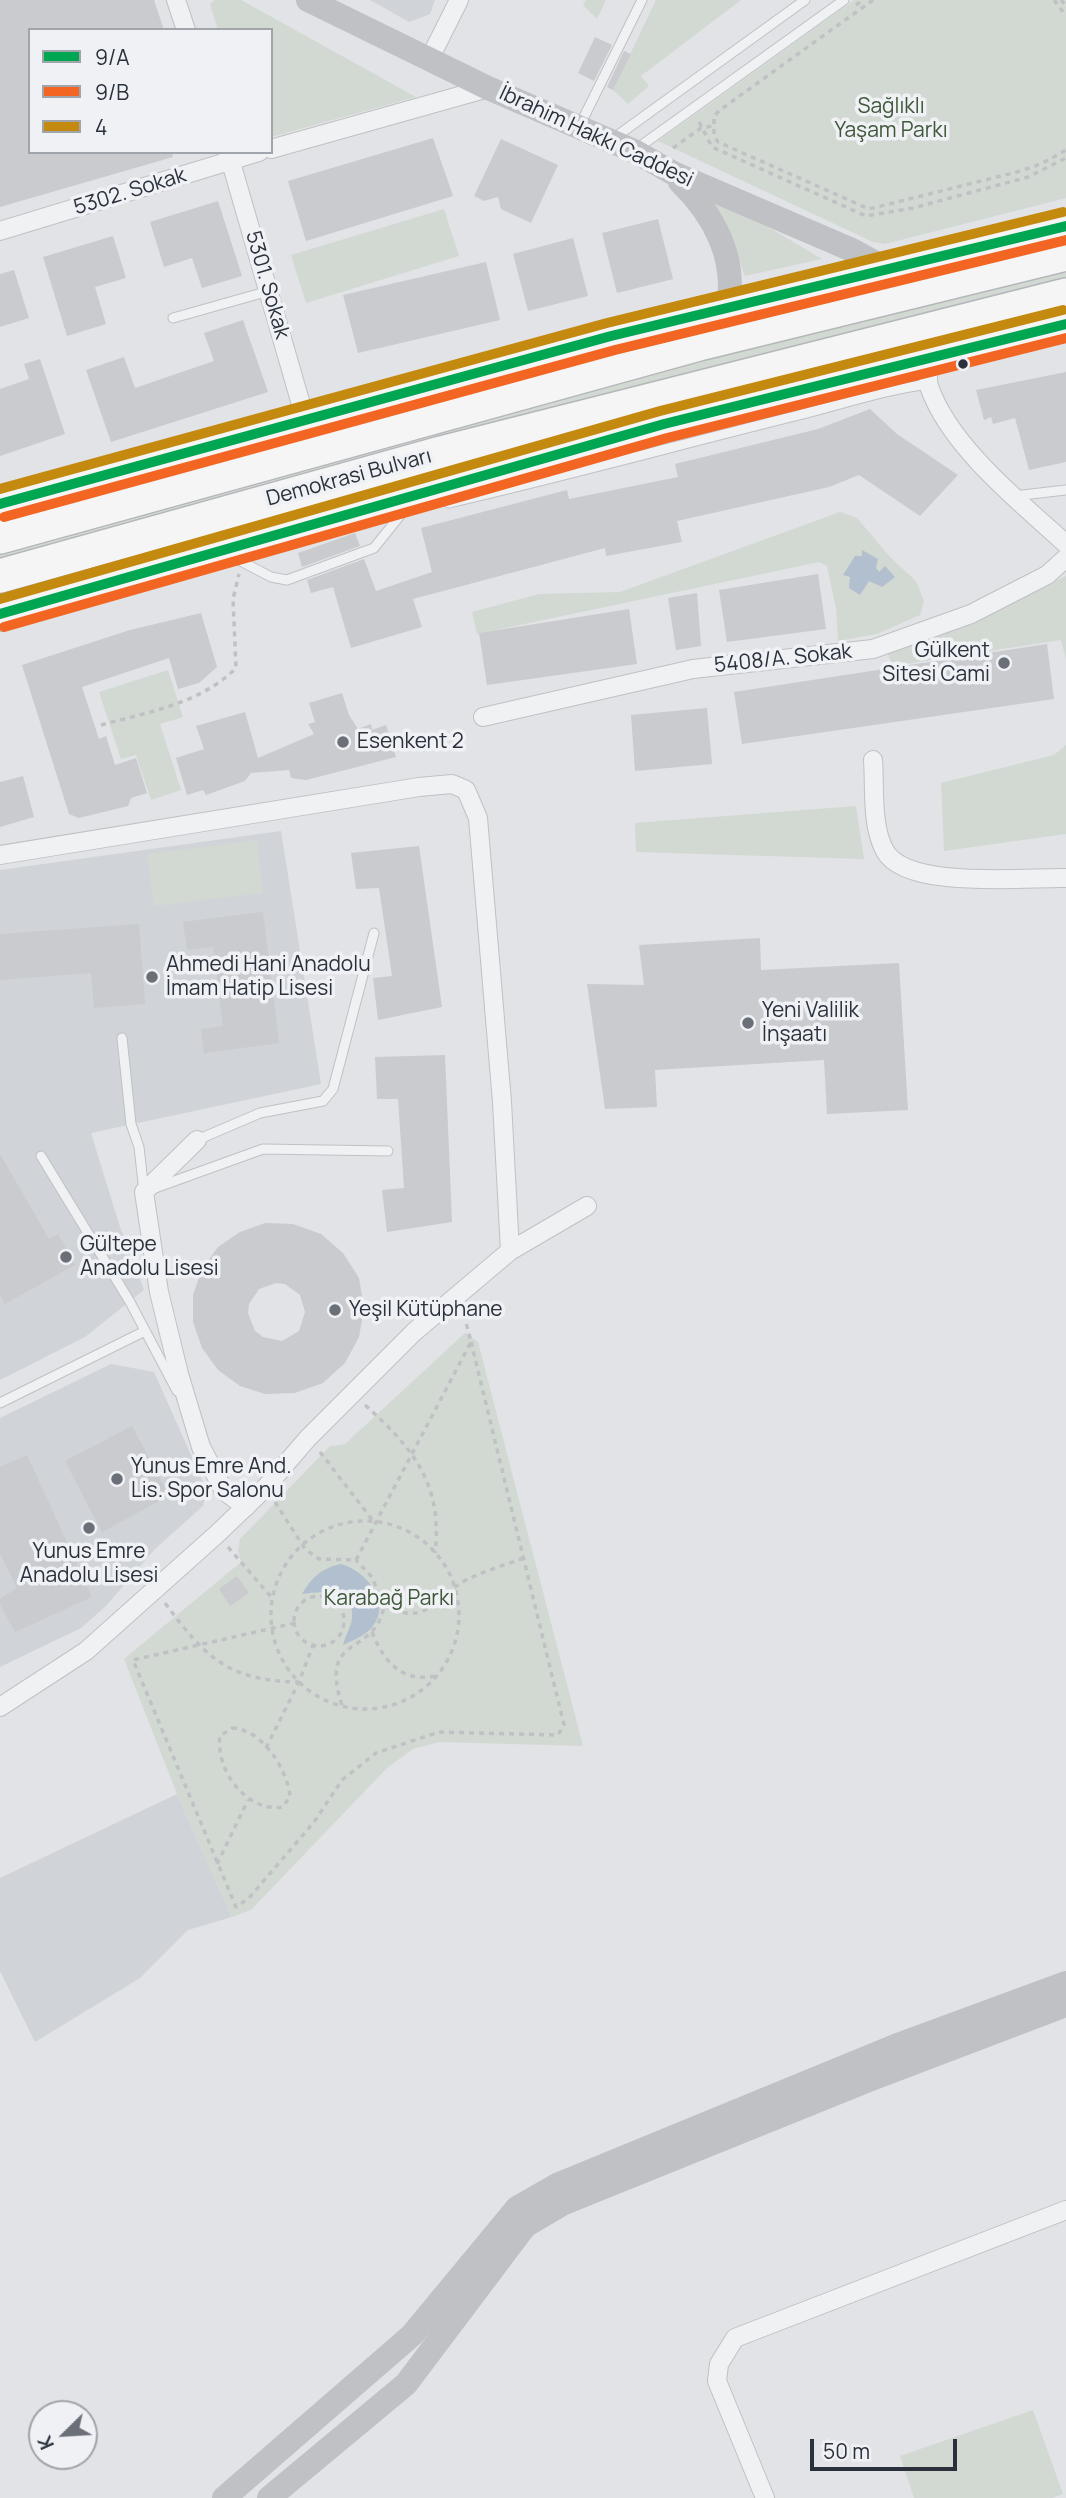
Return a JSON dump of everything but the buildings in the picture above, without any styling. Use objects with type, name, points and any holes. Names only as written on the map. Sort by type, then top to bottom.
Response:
[{"type":"highway","points":[[0,504],[305,418],[728,307],[1066,226]]},
{"type":"highway","name":"Demokrasi Bulvarı","points":[[0,537],[686,348],[1066,254]]},
{"type":"highway","name":"Demokrasi Bulvarı","points":[[0,576],[428,457],[1066,295]]},
{"type":"highway","points":[[0,614],[230,556],[420,491],[930,369],[1066,324]]},
{"type":"street","points":[[176,0],[185,28]]},
{"type":"street","name":"İbrahim Hakkı Caddesi","points":[[307,0],[488,88],[852,250],[887,269]]},
{"type":"street","points":[[430,58],[459,0]]},
{"type":"street","points":[[273,148],[488,88]]},
{"type":"street","name":"5302. Sokak","points":[[0,231],[229,156]]},
{"type":"street","name":"5301. Sokak","points":[[229,156],[305,418]]},
{"type":"street","points":[[654,162],[701,203],[727,255],[732,284],[728,307]]},
{"type":"street","points":[[930,369],[945,418],[994,480],[1066,544]]},
{"type":"street","name":"5408/A. Sokak","points":[[484,717],[693,669],[873,649],[971,614],[1048,575],[1066,558]]},
{"type":"street","points":[[873,760],[878,828],[885,852],[897,864],[956,881],[1066,878]]},
{"type":"street","points":[[0,855],[419,787],[453,784],[466,790],[478,818],[502,1102],[510,1251]]},
{"type":"street","points":[[197,1140],[145,1192],[159,1292],[179,1374],[201,1447],[224,1491],[246,1507]]},
{"type":"street","points":[[0,1707],[86,1651],[153,1588],[217,1534],[265,1488],[308,1438],[414,1332],[510,1251],[587,1206]]},
{"type":"street","points":[[224,2498],[412,2334],[517,2208],[559,2184],[640,2150],[895,2046],[1066,1983]]},
{"type":"street","points":[[269,2498],[406,2384],[525,2226],[564,2203],[871,2079],[1066,2005]]},
{"type":"street","points":[[765,2498],[717,2381],[719,2364],[735,2338],[1066,2210]]},
{"type":"lane","points":[[579,129],[642,0]]},
{"type":"lane","points":[[610,141],[805,0]]},
{"type":"lane","points":[[654,162],[844,0]]},
{"type":"lane","points":[[173,318],[269,291]]},
{"type":"lane","points":[[1012,496],[1066,490]]},
{"type":"lane","points":[[230,556],[271,577],[287,580],[374,548],[420,491]]},
{"type":"lane","points":[[197,1140],[260,1112],[323,1101],[332,1089],[374,933]]},
{"type":"lane","points":[[122,1038],[131,1124],[139,1147],[145,1192],[263,1149],[388,1151]]},
{"type":"lane","points":[[41,1156],[145,1331],[171,1379],[201,1447]]},
{"type":"lane","points":[[0,1404],[145,1331]]},
{"type":"path","points":[[712,108],[863,0]]},
{"type":"path","points":[[873,0],[720,110],[714,116],[713,126],[718,142],[869,209],[1017,172],[1041,164],[1066,150]]},
{"type":"path","points":[[1054,0],[1066,16]]},
{"type":"path","points":[[1061,0],[1066,6]]},
{"type":"path","points":[[702,116],[699,120],[701,128],[712,147],[866,216],[1028,177],[1066,158]]},
{"type":"path","points":[[654,162],[701,128],[713,126]]},
{"type":"path","points":[[100,725],[188,700],[225,678],[236,668],[230,556]]},
{"type":"path","points":[[295,1623],[133,1660],[216,1866],[233,1905],[239,1907],[314,1822],[342,1780],[376,1753],[439,1732],[558,1735],[562,1731],[564,1724],[459,1295]]},
{"type":"path","points":[[356,1560],[471,1342]]},
{"type":"path","points":[[353,1394],[412,1451],[425,1475],[438,1528],[435,1553]]},
{"type":"path","points":[[308,1438],[374,1522]]},
{"type":"path","points":[[265,1488],[305,1549],[319,1559],[356,1560],[372,1577],[384,1606],[382,1618],[372,1632],[348,1647],[337,1662],[336,1688],[342,1705]]},
{"type":"path","points":[[361,1520],[374,1522],[392,1524],[421,1538],[443,1561],[456,1589],[460,1619],[453,1649],[438,1675],[415,1695],[387,1707],[370,1710],[327,1701],[299,1682],[283,1660],[271,1628],[272,1598],[283,1569],[303,1544],[330,1527],[361,1520]]},
{"type":"path","points":[[217,1534],[272,1598]]},
{"type":"path","points":[[384,1606],[405,1614],[421,1613],[436,1605],[464,1581],[524,1558]]},
{"type":"path","points":[[153,1588],[197,1645],[239,1674],[265,1682],[299,1682]]},
{"type":"path","points":[[322,1596],[336,1603],[344,1617],[341,1633],[329,1644],[313,1646],[299,1636],[295,1623],[296,1612],[306,1600],[322,1596]]},
{"type":"path","points":[[372,1632],[383,1658],[391,1666],[414,1677],[438,1675]]},
{"type":"path","points":[[266,1748],[299,1682],[313,1646]]},
{"type":"path","points":[[240,1729],[266,1748],[281,1766],[290,1796],[282,1807],[274,1808],[248,1800],[220,1755],[220,1736],[225,1730],[240,1729]]},
{"type":"path","points":[[216,1866],[248,1800]]},
{"type":"shaded area","points":[[370,0],[435,0],[430,14],[409,22]]},
{"type":"shaded area","name":"Ahmedi Hani Anadolu İmam Hatip Lisesi","points":[[281,831],[321,1084],[91,1133],[119,1224],[144,1290],[85,1337],[0,1380],[0,870]]},
{"type":"shaded area","name":"Yunus Emre Anadolu Lisesi","points":[[111,1364],[154,1372],[207,1491],[203,1506],[155,1549],[106,1606],[81,1628],[0,1667],[0,1418]]},
{"type":"shaded area","points":[[177,1794],[232,1917],[188,1930],[140,1978],[35,2042],[0,1971],[0,1878]]},
{"type":"green space","points":[[215,0],[241,0],[416,97],[273,136],[273,28],[217,28],[210,4]]},
{"type":"green space","points":[[586,0],[606,0],[597,19],[583,5]]},
{"type":"green space","points":[[656,0],[741,0],[641,76],[649,86],[628,104],[613,90]]},
{"type":"green space","name":"Sağlıklı Yaşam Parkı","points":[[854,0],[1066,0],[1066,198],[885,244],[873,242],[658,141]]},
{"type":"green space","points":[[711,203],[741,211],[822,259],[745,276],[726,229]]},
{"type":"green space","points":[[444,209],[459,256],[306,303],[291,255]]},
{"type":"green space","points":[[1066,258],[1066,277],[948,310],[585,398],[0,564],[0,550]]},
{"type":"green space","points":[[840,512],[857,518],[890,557],[916,581],[924,601],[920,615],[877,634],[838,641],[836,609],[827,566],[819,562],[477,634],[472,612],[539,594],[620,592]]},
{"type":"green space","points":[[1066,576],[1066,659],[1061,640],[892,666],[887,651],[930,638]]},
{"type":"green space","points":[[168,670],[183,717],[160,724],[181,790],[151,800],[136,755],[121,759],[99,692]]},
{"type":"green space","points":[[1066,745],[1066,834],[944,851],[941,783],[1054,755]]},
{"type":"green space","points":[[856,806],[864,859],[636,852],[635,823]]},
{"type":"green space","points":[[257,840],[263,893],[154,906],[147,854]]},
{"type":"green space","name":"Karabağ Parkı","points":[[465,1333],[478,1342],[583,1746],[439,1742],[413,1749],[387,1768],[251,1910],[232,1917],[177,1794],[124,1659],[241,1562],[238,1551],[240,1539],[330,1446],[345,1444]]},
{"type":"green space","points":[[1033,2410],[1063,2494],[1052,2498],[914,2498],[900,2456]]},
{"type":"water","points":[[862,550],[878,559],[876,568],[879,572],[885,566],[895,577],[882,587],[869,581],[860,595],[849,588],[850,577],[843,575],[855,556],[862,556]]},
{"type":"water","points":[[341,1564],[362,1576],[371,1585],[379,1605],[373,1626],[363,1635],[343,1645],[352,1618],[348,1601],[343,1596],[327,1592],[302,1594],[318,1574]]},
{"type":"transit line","name":"4","points":[[0,489],[607,323],[1063,212]]},
{"type":"transit line","name":"9/A","points":[[0,504],[611,336],[1066,226]]},
{"type":"transit line","name":"9/B","points":[[4,517],[615,350],[1066,240]]},
{"type":"transit line","name":"4","points":[[0,599],[660,411],[1063,310]]},
{"type":"transit line","name":"9/A","points":[[0,614],[664,424],[1066,324]]},
{"type":"transit line","name":"9/B","points":[[4,627],[667,438],[1066,338]]},
{"type":"place","name":"Gülkent Sitesi Cami","points":[[1004,663]]},
{"type":"place","name":"Esenkent 2","points":[[343,742]]},
{"type":"place","name":"Ahmedi Hani Anadolu İmam Hatip Lisesi","points":[[152,977]]},
{"type":"place","name":"Yeni Valilik İnşaatı","points":[[748,1023]]},
{"type":"place","name":"Gültepe Anadolu Lisesi","points":[[66,1257]]},
{"type":"place","name":"Yeşil Kütüphane","points":[[335,1310]]},
{"type":"place","name":"Yunus Emre And. Lis. Spor Salonu","points":[[117,1479]]},
{"type":"place","name":"Yunus Emre Anadolu Lisesi","points":[[89,1528]]}]
